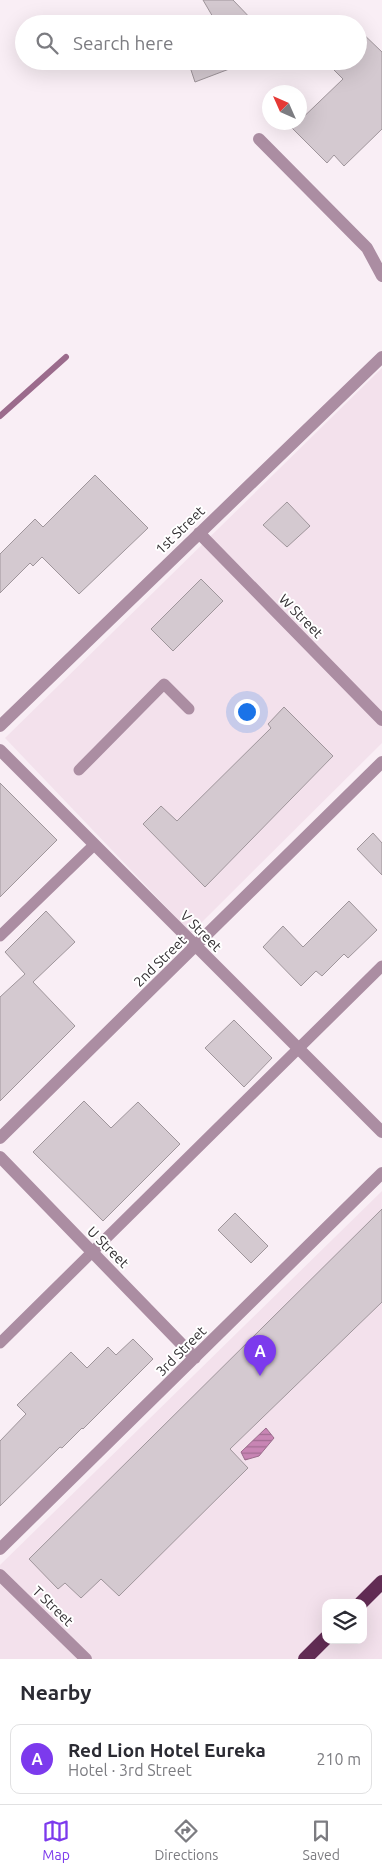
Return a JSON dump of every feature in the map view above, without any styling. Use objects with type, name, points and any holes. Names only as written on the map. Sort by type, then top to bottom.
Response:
[{"type":"highway","points":[[365,1599],[382,1582]]},
{"type":"highway","points":[[305,1659],[322,1642]]},
{"type":"street","points":[[259,139],[367,248],[382,276]]},
{"type":"street","name":"1st Street","points":[[0,726],[382,357]]},
{"type":"street","name":"W Street","points":[[198,533],[382,720]]},
{"type":"street","name":"V Street","points":[[0,750],[382,1132]]},
{"type":"street","name":"2nd Street","points":[[0,1138],[382,762]]},
{"type":"street","name":"U Street","points":[[0,1157],[194,1358]]},
{"type":"street","name":"3rd Street","points":[[0,1549],[382,1173]]},
{"type":"street","name":"T Street","points":[[0,1575],[86,1659]]},
{"type":"lane","points":[[78,770],[164,684],[189,709]]},
{"type":"lane","points":[[0,936],[94,845]]},
{"type":"lane","points":[[0,1343],[382,966]]},
{"type":"shaded area","points":[[382,368],[382,743],[191,933],[5,738]]},
{"type":"shaded area","points":[[382,1191],[382,1659],[0,1659],[0,1565]]},
{"type":"shaded area","points":[[266,1428],[274,1438],[259,1456],[245,1460],[241,1452]]},
{"type":"building","points":[[203,0],[233,0],[247,15],[212,15]]},
{"type":"building","points":[[367,38],[382,52],[382,129],[344,166],[334,155],[327,163],[294,130],[307,130],[307,114],[343,79],[334,70],[367,70]]},
{"type":"building","points":[[191,70],[227,70],[195,82]]},
{"type":"building","points":[[95,475],[148,528],[79,594],[42,557],[33,566],[30,563],[0,593],[0,554],[35,519],[43,527]]},
{"type":"building","points":[[287,502],[310,526],[287,547],[263,525]]},
{"type":"building","points":[[201,579],[223,601],[173,651],[151,629]]},
{"type":"building","points":[[284,707],[333,756],[205,887],[143,824],[161,806],[177,821],[271,728],[268,724]]},
{"type":"building","points":[[0,783],[57,840],[0,897]]},
{"type":"building","points":[[373,833],[382,843],[382,875],[357,849]]},
{"type":"building","points":[[349,901],[377,930],[348,958],[344,954],[322,976],[316,971],[301,986],[263,947],[283,926],[303,947]]},
{"type":"building","points":[[46,911],[75,942],[33,982],[75,1026],[0,1101],[0,997],[25,974],[5,952]]},
{"type":"building","points":[[234,1020],[272,1058],[244,1087],[205,1048]]},
{"type":"building","points":[[84,1101],[111,1128],[138,1102],[180,1144],[103,1221],[33,1152]]},
{"type":"building","points":[[382,1209],[382,1302],[230,1449],[248,1468],[119,1596],[101,1579],[81,1598],[65,1583],[58,1589],[29,1559]]},
{"type":"building","points":[[235,1213],[268,1246],[251,1263],[218,1230]]},
{"type":"building","points":[[133,1339],[153,1359],[83,1429],[62,1448],[60,1447],[0,1506],[0,1441],[26,1414],[17,1405],[71,1352],[87,1368],[108,1347],[116,1355]]},
{"type":"waterway","points":[[0,416],[66,357]]},
{"type":"place","name":"Red Lion Hotel Eureka","points":[[260,1376]]}]
